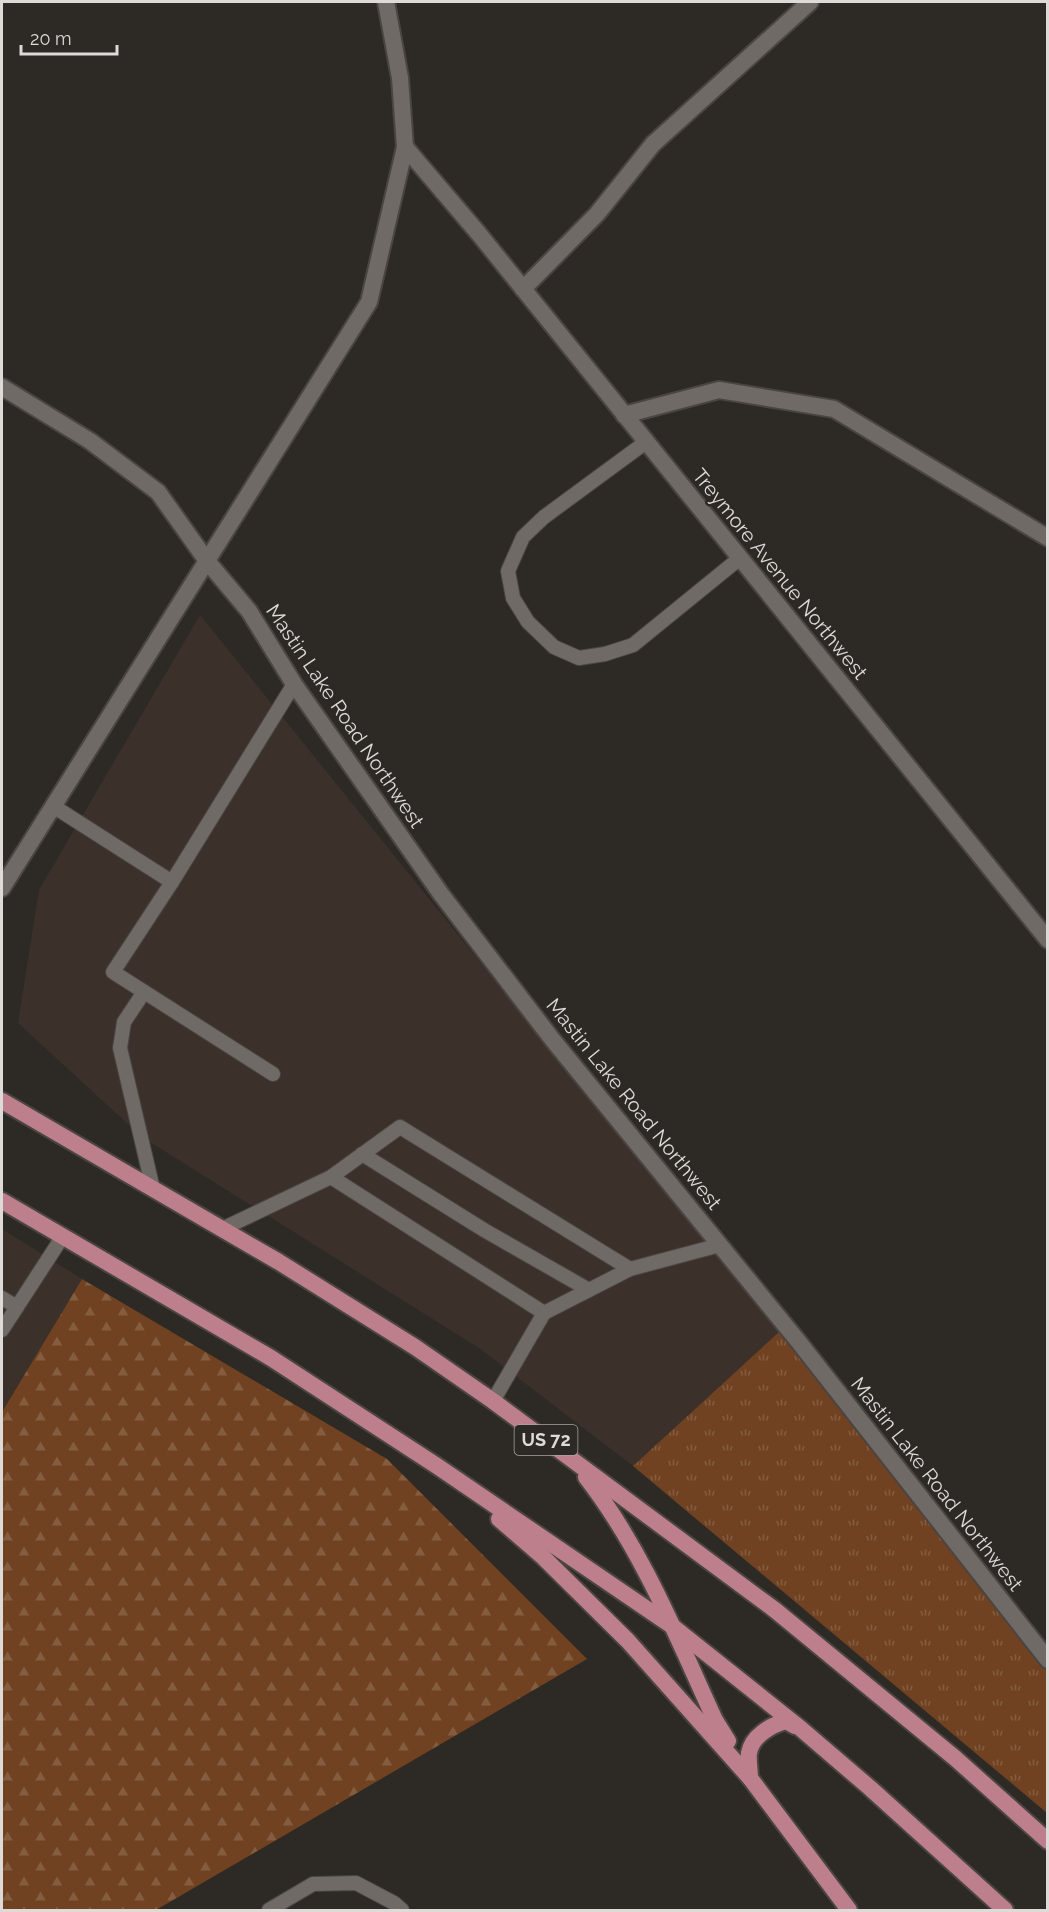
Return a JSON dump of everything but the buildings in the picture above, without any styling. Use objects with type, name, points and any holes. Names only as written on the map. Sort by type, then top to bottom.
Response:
[{"type":"highway","name":"US 72","points":[[2,1101],[279,1262],[415,1347],[493,1401],[775,1610],[955,1758],[1047,1841]]},
{"type":"highway","points":[[2,1201],[271,1359],[437,1466],[672,1626],[800,1728],[870,1788],[1005,1911]]},
{"type":"highway","points":[[573,1460],[606,1503],[631,1543],[715,1720],[750,1778]]},
{"type":"highway","points":[[437,1466],[543,1557],[628,1641],[750,1778],[849,1911]]},
{"type":"highway","points":[[750,1778],[749,1751],[758,1738],[771,1725],[786,1721],[800,1728]]},
{"type":"street","points":[[2,888],[369,302],[405,147],[400,78],[386,2]]},
{"type":"street","points":[[523,289],[597,214],[653,144],[810,2]]},
{"type":"street","name":"Treymore Avenue Northwest","points":[[405,147],[479,234],[1047,940]]},
{"type":"street","name":"Mastin Lake Road Northwest","points":[[2,387],[90,441],[158,492],[207,561],[249,611],[294,684],[441,894],[552,1039],[798,1341],[1047,1660]]},
{"type":"street","points":[[624,415],[719,390],[834,409],[1047,538]]},
{"type":"lane","points":[[646,442],[544,517],[523,537],[508,571],[513,598],[528,622],[554,647],[579,658],[605,654],[633,645],[740,558]]},
{"type":"lane","points":[[273,1074],[113,972],[172,882],[294,684]]},
{"type":"lane","points":[[53,806],[172,882]]},
{"type":"lane","points":[[144,992],[124,1022],[120,1048],[153,1188]]},
{"type":"lane","points":[[222,1229],[331,1177],[400,1127],[630,1269]]},
{"type":"lane","points":[[362,1154],[484,1230],[589,1290]]},
{"type":"lane","points":[[331,1177],[544,1313]]},
{"type":"lane","points":[[2,1330],[63,1236]]},
{"type":"lane","points":[[493,1401],[544,1313],[630,1269],[720,1245]]},
{"type":"lane","points":[[2,1298],[17,1307]]},
{"type":"lane","points":[[269,1911],[313,1884],[357,1883],[394,1903],[402,1911]]},
{"type":"shaded area","points":[[200,615],[779,1332],[633,1466],[479,1348],[142,1137],[18,1023],[39,890]]},
{"type":"shaded area","points":[[2,1229],[82,1279],[2,1412]]},
{"type":"green space","points":[[82,1279],[387,1459],[587,1659],[156,1910],[2,1910],[2,1412]]},
{"type":"green space","points":[[779,1332],[1047,1665],[1047,1813],[633,1466]]}]
